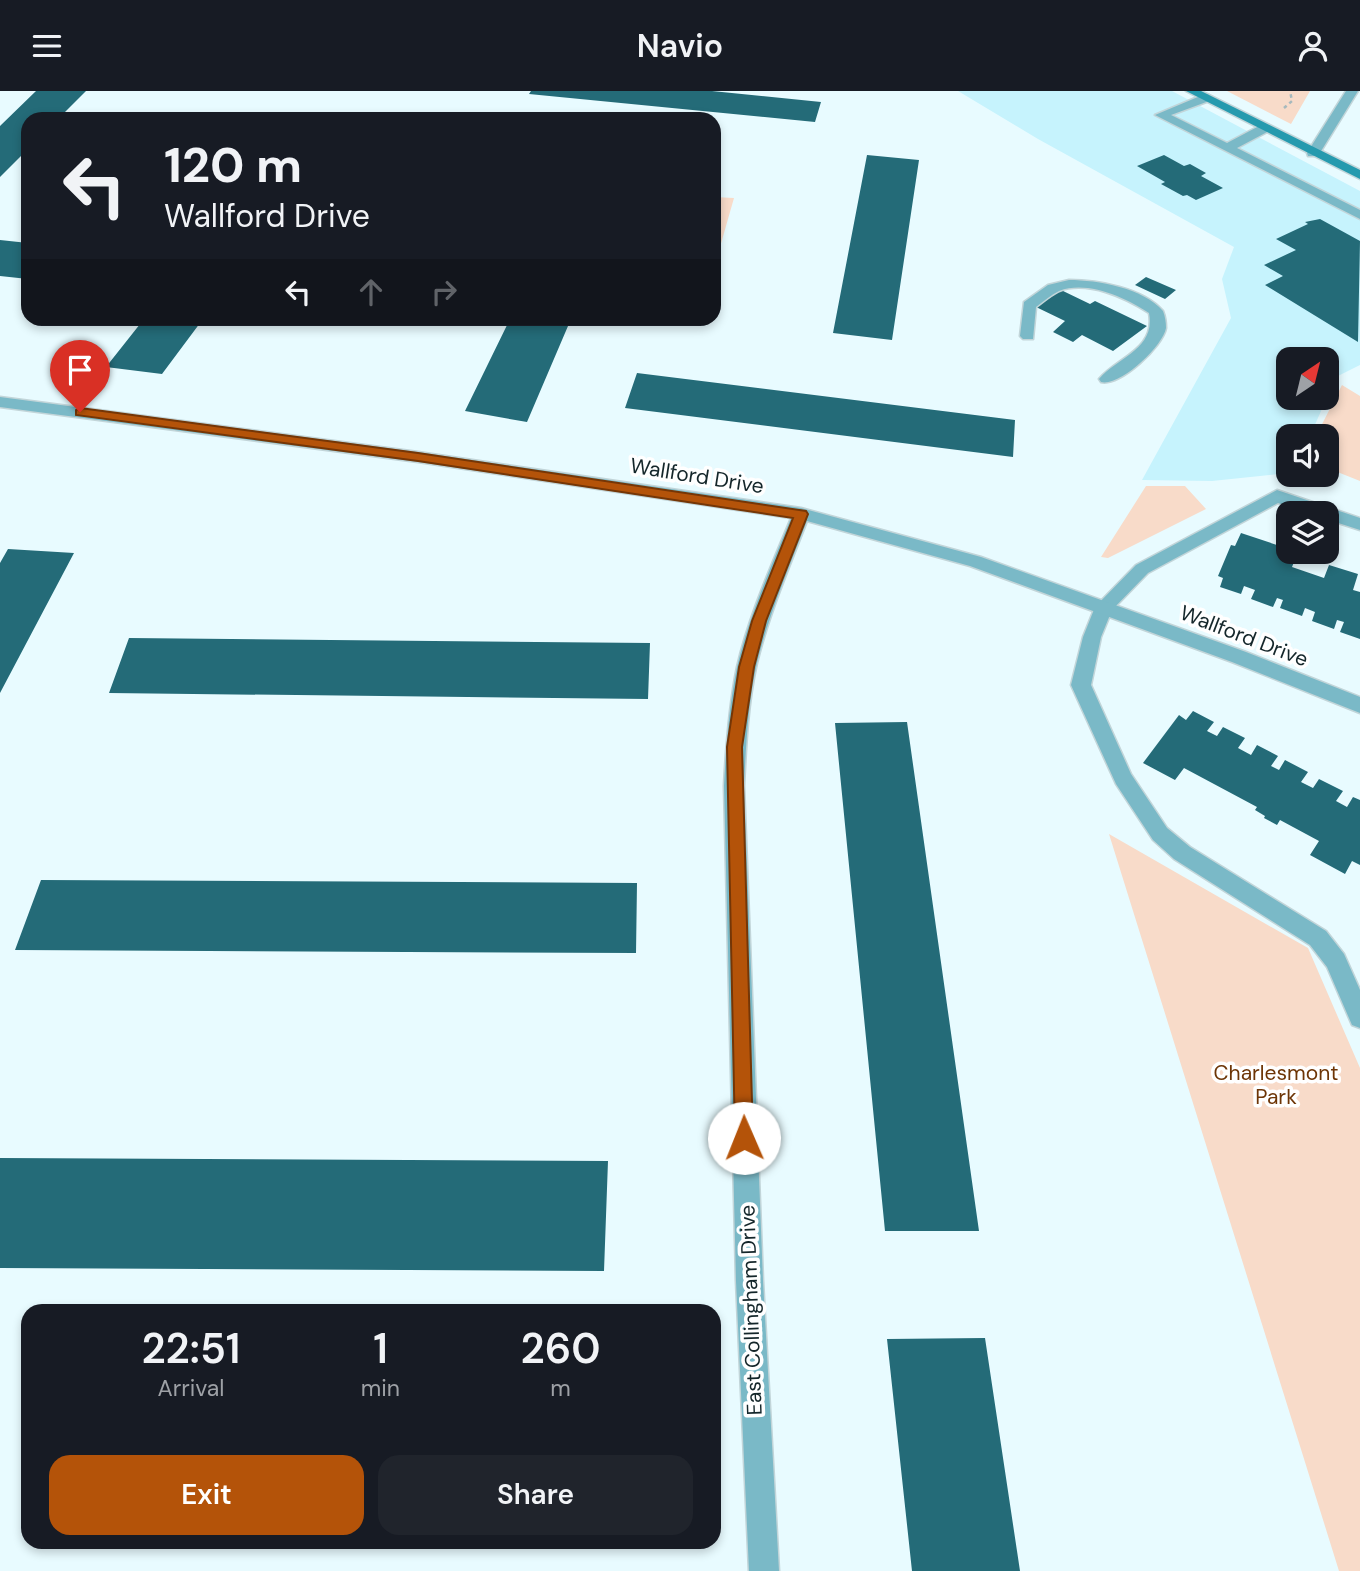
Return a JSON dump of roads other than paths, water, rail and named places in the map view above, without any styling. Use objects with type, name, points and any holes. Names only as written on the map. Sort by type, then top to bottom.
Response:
[{"type":"street","points":[[1192,91],[1360,175]]},
{"type":"street","points":[[1289,178],[1317,154],[1352,91]]},
{"type":"street","points":[[1205,98],[1161,115],[1360,215]]},
{"type":"street","points":[[1228,148],[1265,128]]},
{"type":"street","points":[[1028,336],[1029,305],[1057,286],[1079,285],[1111,289],[1143,302],[1156,311],[1158,330],[1141,354],[1107,379]]},
{"type":"street","name":"Wallford Drive","points":[[0,402],[418,457],[801,514],[975,561],[1104,607],[1360,705]]},
{"type":"street","points":[[1291,501],[1277,496],[1142,569],[1104,607],[1093,633],[1081,685],[1123,778],[1160,834],[1182,853],[1318,938],[1336,961],[1360,1017]]},
{"type":"street","name":"East Collingham Drive","points":[[764,1571],[744,1161],[734,747],[747,667],[759,621],[801,514]]},
{"type":"street","points":[[1339,517],[1360,524]]},
{"type":"park label","name":"Charlesmont Park","points":[[1276,1085]]}]
